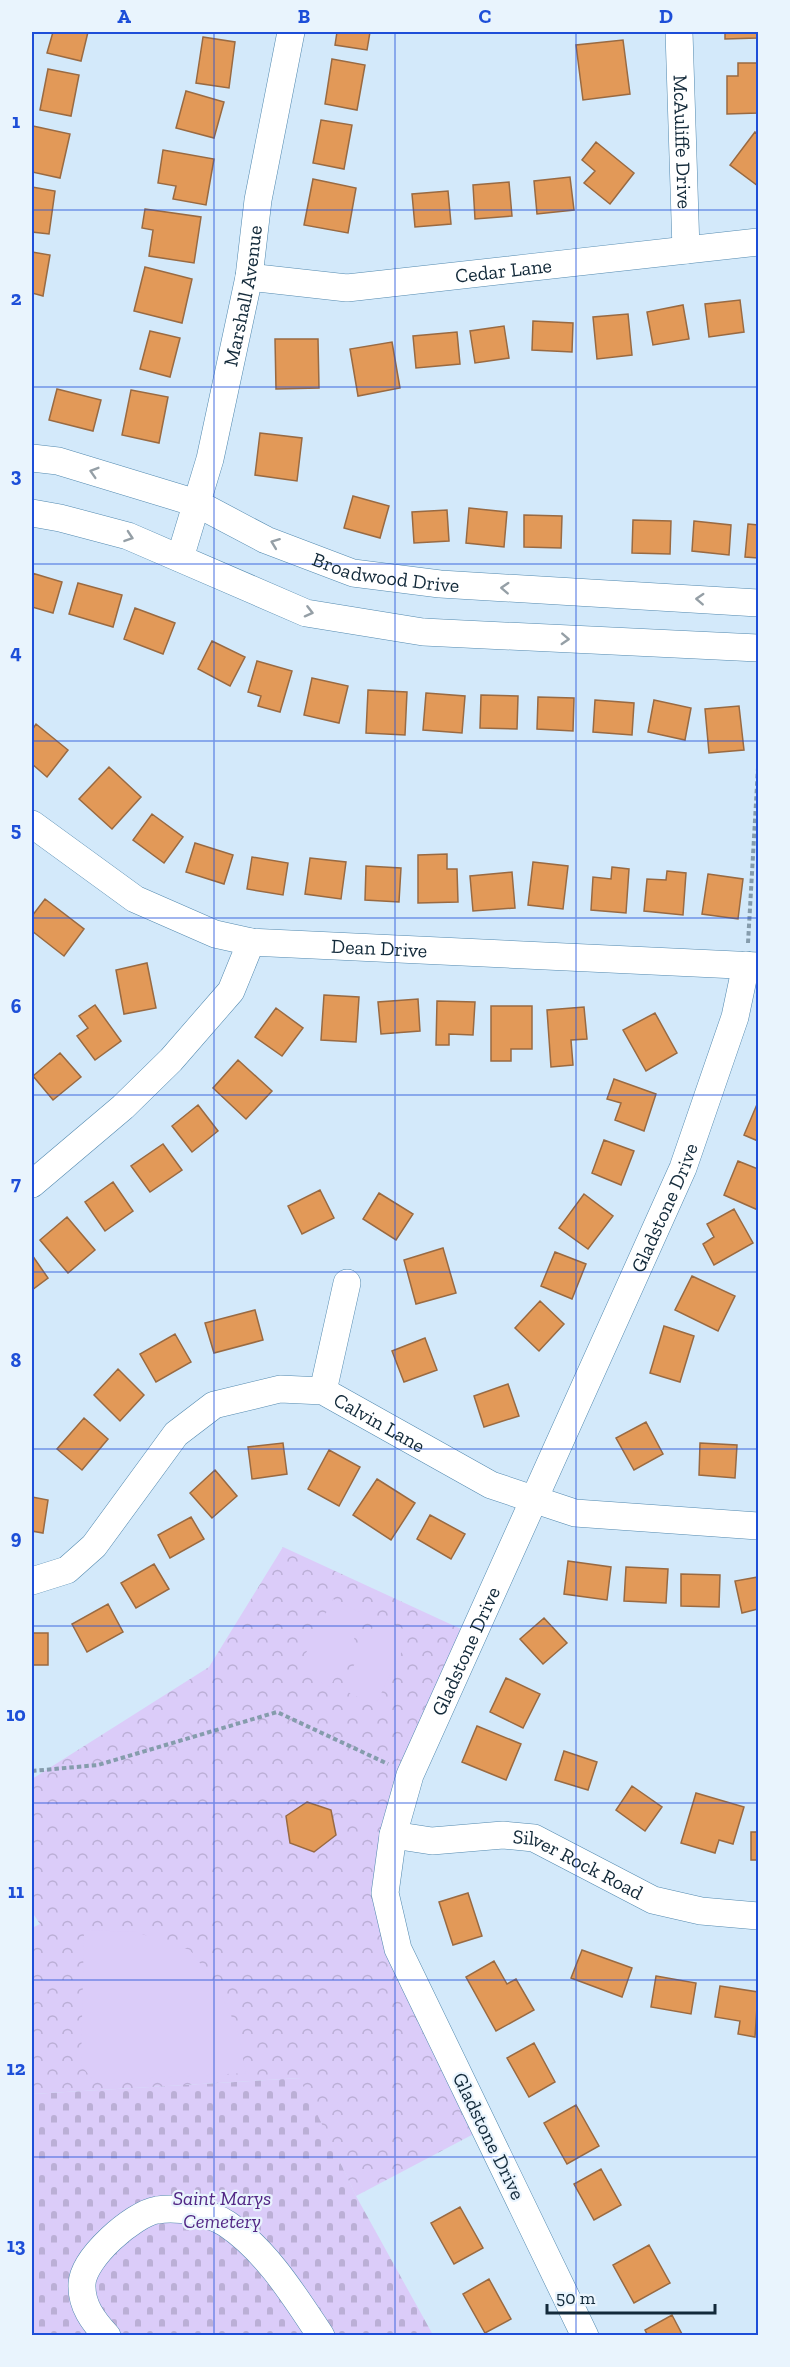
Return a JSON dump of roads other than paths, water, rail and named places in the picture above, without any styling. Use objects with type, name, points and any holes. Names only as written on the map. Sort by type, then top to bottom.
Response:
[{"type":"street","name":"Marshall Avenue","points":[[180,558],[210,459],[249,277],[258,201],[291,32]]},
{"type":"street","name":"McAuliffe Drive","points":[[679,32],[686,250]]},
{"type":"street","name":"Cedar Lane","points":[[249,277],[347,288],[759,242]]},
{"type":"street","name":"Broadwood Drive","points":[[32,458],[58,461],[196,503],[266,540],[353,573],[440,584],[759,603]]},
{"type":"street","points":[[32,513],[128,536],[306,613],[412,630],[759,648]]},
{"type":"street","name":"Dean Drive","points":[[32,824],[135,899],[215,934],[251,942],[752,965]]},
{"type":"street","points":[[32,1184],[123,1107],[171,1060],[231,991],[251,942]]},
{"type":"street","name":"Gladstone Drive","points":[[585,2336],[398,1949],[385,1893],[393,1835],[410,1775],[683,1168],[752,965]]},
{"type":"street","points":[[323,1390],[347,1283]]},
{"type":"street","name":"Calvin Lane","points":[[32,1581],[67,1570],[94,1545],[176,1434],[214,1405],[280,1389],[323,1390],[492,1485],[575,1513],[759,1526]]},
{"type":"street","name":"Silver Rock Road","points":[[393,1835],[432,1841],[503,1835],[534,1838],[653,1900],[701,1911],[759,1916]]},
{"type":"street","points":[[107,2336],[94,2321],[84,2302],[82,2282],[89,2262],[129,2224],[154,2210],[176,2209],[202,2214],[226,2224],[258,2250],[321,2336]]},
{"type":"park label","name":"Saint Marys Cemetery","points":[[222,2210]]}]
